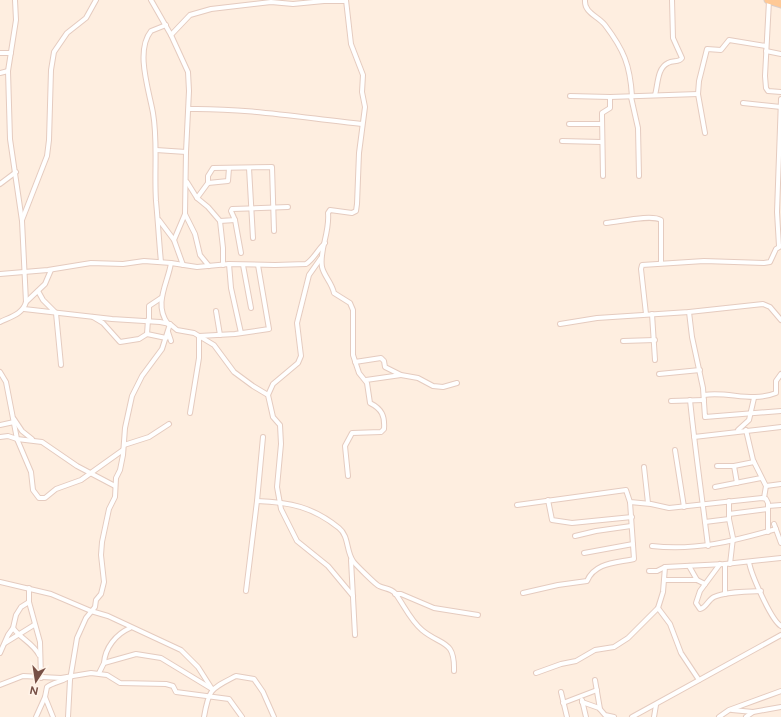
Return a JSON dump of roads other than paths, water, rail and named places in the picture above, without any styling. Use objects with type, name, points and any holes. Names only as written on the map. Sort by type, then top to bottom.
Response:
[{"type":"main road","points":[[769,0],[781,4]]},
{"type":"street","points":[[15,0],[16,20],[8,71],[10,139],[22,221],[26,271],[26,302],[24,309]]},
{"type":"street","points":[[22,221],[47,156],[49,140],[51,70],[54,52],[67,32],[86,18],[96,0]]},
{"type":"street","points":[[151,0],[166,25],[188,72],[189,109],[186,152],[185,214],[174,240]]},
{"type":"street","points":[[585,0],[584,5],[588,11],[603,22],[613,36],[628,64],[638,128],[639,176]]},
{"type":"street","points":[[655,95],[661,68],[668,63],[679,61],[682,58],[673,38],[672,0]]},
{"type":"street","points":[[769,0],[766,46],[766,88],[768,91],[781,92]]},
{"type":"street","points":[[171,35],[190,15],[211,10],[271,2],[293,4],[324,1],[346,1],[351,44],[363,75],[362,92],[365,107],[362,124],[356,211],[330,210],[328,213],[329,225],[322,258],[322,268],[333,286],[334,293],[350,303],[353,310],[353,350],[356,362],[359,373],[366,380],[370,403],[382,412],[384,429],[381,432],[352,433],[345,446],[348,476]]},
{"type":"street","points":[[161,262],[158,239],[159,219],[156,202],[156,150],[154,116],[145,76],[144,45],[150,31],[166,25]]},
{"type":"street","points":[[705,133],[698,94],[699,81],[707,49],[721,50],[729,40],[766,46]]},
{"type":"street","points":[[766,51],[781,54]]},
{"type":"street","points":[[0,53],[11,53]]},
{"type":"street","points":[[0,73],[8,71]]},
{"type":"street","points":[[570,96],[610,97],[698,94]]},
{"type":"street","points":[[603,176],[601,124],[602,113],[610,108],[610,97]]},
{"type":"street","points":[[646,314],[641,266],[647,264],[704,261],[770,262],[776,249],[780,246],[777,212],[781,100]]},
{"type":"street","points":[[743,103],[781,108]]},
{"type":"street","points":[[189,109],[242,109],[362,124]]},
{"type":"street","points":[[569,124],[601,124]]},
{"type":"street","points":[[562,141],[601,142]]},
{"type":"street","points":[[156,150],[186,152]]},
{"type":"street","points":[[197,198],[208,183],[211,169],[272,166],[272,208],[274,231]]},
{"type":"street","points":[[208,183],[228,181],[229,168]]},
{"type":"street","points":[[249,168],[253,238]]},
{"type":"street","points":[[0,184],[16,172]]},
{"type":"street","points":[[186,182],[197,198],[208,207],[216,219],[220,221],[235,220]]},
{"type":"street","points":[[241,253],[235,220],[231,211],[232,209],[288,207]]},
{"type":"street","points":[[185,214],[195,234],[200,255],[209,266]]},
{"type":"street","points":[[606,223],[642,218],[658,218],[661,220],[661,263]]},
{"type":"street","points":[[159,219],[174,240],[183,265]]},
{"type":"street","points":[[220,221],[223,265]]},
{"type":"street","points":[[0,274],[51,270],[91,263],[171,262],[196,267],[228,264],[306,264],[325,243]]},
{"type":"street","points":[[322,258],[309,275],[297,323],[301,356],[298,363],[273,384],[268,395],[273,417],[280,425],[281,444],[277,487],[279,502],[297,541],[328,566],[353,596]]},
{"type":"street","points":[[162,320],[160,305],[161,298],[171,262]]},
{"type":"street","points":[[228,264],[231,288],[241,333]]},
{"type":"street","points":[[243,265],[251,308]]},
{"type":"street","points":[[199,336],[269,330],[258,265]]},
{"type":"street","points":[[26,302],[45,284],[51,270]]},
{"type":"street","points":[[38,291],[43,300],[56,313],[61,365]]},
{"type":"street","points":[[147,334],[149,306],[161,298]]},
{"type":"street","points":[[156,301],[160,305]]},
{"type":"street","points":[[560,324],[646,314],[689,312],[763,304],[770,306],[781,320]]},
{"type":"street","points":[[0,322],[24,309],[93,316],[162,320],[177,330],[199,336],[214,345],[234,372],[268,395]]},
{"type":"street","points":[[216,311],[220,334]]},
{"type":"street","points":[[689,312],[692,337],[704,395],[705,417],[781,411]]},
{"type":"street","points":[[652,314],[655,340],[655,360]]},
{"type":"street","points":[[93,316],[102,323],[120,342],[139,340],[147,334],[166,338],[171,341],[168,332],[169,324]]},
{"type":"street","points":[[190,413],[199,358],[199,336]]},
{"type":"street","points":[[68,717],[71,676],[77,638],[86,618],[101,594],[104,582],[101,555],[102,542],[109,509],[114,497],[116,475],[120,470],[125,428],[133,393],[148,368],[160,354],[166,338]]},
{"type":"street","points":[[623,341],[655,340]]},
{"type":"street","points":[[356,362],[382,358],[385,367],[401,375],[418,378],[438,387],[457,383]]},
{"type":"street","points":[[659,374],[700,370]]},
{"type":"street","points":[[0,372],[6,382],[17,439],[31,472],[33,490],[39,498],[45,498],[56,489],[81,480],[123,450]]},
{"type":"street","points":[[704,395],[742,396],[754,398],[776,393],[776,381],[781,374]]},
{"type":"street","points":[[366,380],[401,375]]},
{"type":"street","points":[[736,432],[747,423],[754,398]]},
{"type":"street","points":[[690,400],[698,479],[704,505],[708,546]]},
{"type":"street","points":[[671,401],[704,400]]},
{"type":"street","points":[[13,417],[22,431],[32,439]]},
{"type":"street","points":[[0,425],[14,422]]},
{"type":"street","points":[[124,445],[153,435],[170,424]]},
{"type":"street","points":[[694,437],[781,427]]},
{"type":"street","points":[[3,436],[14,429]]},
{"type":"street","points":[[746,430],[754,462],[760,478],[764,481],[766,486],[764,498],[767,500],[768,508],[768,532]]},
{"type":"street","points":[[3,436],[17,439],[32,439],[46,443],[55,452],[89,474],[115,486]]},
{"type":"street","points":[[246,591],[263,437]]},
{"type":"street","points":[[675,450],[684,507]]},
{"type":"street","points":[[717,466],[734,466],[754,462]]},
{"type":"street","points":[[734,466],[737,483]]},
{"type":"street","points":[[644,467],[648,503]]},
{"type":"street","points":[[715,487],[760,478]]},
{"type":"street","points":[[766,486],[781,484]]},
{"type":"street","points":[[517,505],[626,490],[630,502],[632,517],[634,559],[606,563],[590,575],[588,581],[558,585],[523,593]]},
{"type":"street","points":[[630,502],[648,503],[669,508],[764,498]]},
{"type":"street","points":[[548,500],[552,520],[572,523],[632,517]]},
{"type":"street","points":[[257,501],[279,502],[306,507],[339,528],[344,534],[352,560],[355,635]]},
{"type":"street","points":[[725,594],[725,564],[733,542],[729,519],[729,501]]},
{"type":"street","points":[[729,514],[781,506]]},
{"type":"street","points":[[705,522],[729,519]]},
{"type":"street","points":[[774,524],[781,543]]},
{"type":"street","points":[[575,536],[602,530],[632,526]]},
{"type":"street","points":[[652,546],[678,549],[708,546],[733,542],[776,530]]},
{"type":"street","points":[[584,553],[633,544]]},
{"type":"street","points":[[649,571],[657,571],[665,567],[725,564],[781,558]]},
{"type":"street","points":[[352,560],[378,586],[389,588],[422,630],[443,642],[450,648],[454,658],[454,672]]},
{"type":"street","points":[[749,562],[751,572],[770,612],[781,626]]},
{"type":"street","points":[[725,564],[705,584],[696,598],[696,603],[700,609],[713,598],[725,594],[761,591]]},
{"type":"street","points":[[689,566],[697,580]]},
{"type":"street","points":[[536,673],[561,664],[576,661],[595,650],[614,647],[628,638],[658,608],[665,580],[665,567]]},
{"type":"street","points":[[665,580],[697,580],[705,584]]},
{"type":"street","points":[[0,582],[52,594],[91,611],[108,616],[130,628],[181,650],[198,667],[212,689]]},
{"type":"street","points":[[29,588],[29,602],[34,626],[40,642],[41,678]]},
{"type":"street","points":[[395,594],[401,594],[434,608],[478,615]]},
{"type":"street","points":[[0,653],[13,628],[16,615],[21,607],[29,602]]},
{"type":"street","points":[[658,608],[670,624],[681,652],[699,680]]},
{"type":"street","points":[[5,643],[17,634],[34,626]]},
{"type":"street","points":[[13,628],[17,634],[34,647],[40,657]]},
{"type":"street","points":[[99,673],[104,663],[104,656],[109,646],[125,630],[130,628]]},
{"type":"street","points":[[632,717],[781,636]]},
{"type":"street","points":[[104,663],[136,654],[161,658],[212,689]]},
{"type":"street","points":[[0,685],[23,676],[61,678],[99,673],[108,675],[120,683],[166,684],[173,686],[176,692],[229,699],[242,717]]},
{"type":"street","points":[[36,717],[45,697],[47,687],[71,676]]},
{"type":"street","points":[[204,717],[207,696],[212,689],[236,676],[254,679],[263,692],[274,717]]},
{"type":"street","points":[[595,680],[600,709]]},
{"type":"street","points":[[563,703],[581,699],[597,690]]},
{"type":"street","points":[[721,716],[729,710],[781,691]]},
{"type":"street","points":[[562,692],[567,717]]},
{"type":"street","points":[[45,697],[53,717]]},
{"type":"street","points":[[581,699],[600,709],[604,714],[614,717]]},
{"type":"street","points":[[581,699],[586,717]]},
{"type":"street","points":[[654,717],[656,705]]},
{"type":"street","points":[[729,710],[752,712],[781,707]]},
{"type":"street","points":[[746,717],[752,712]]}]
